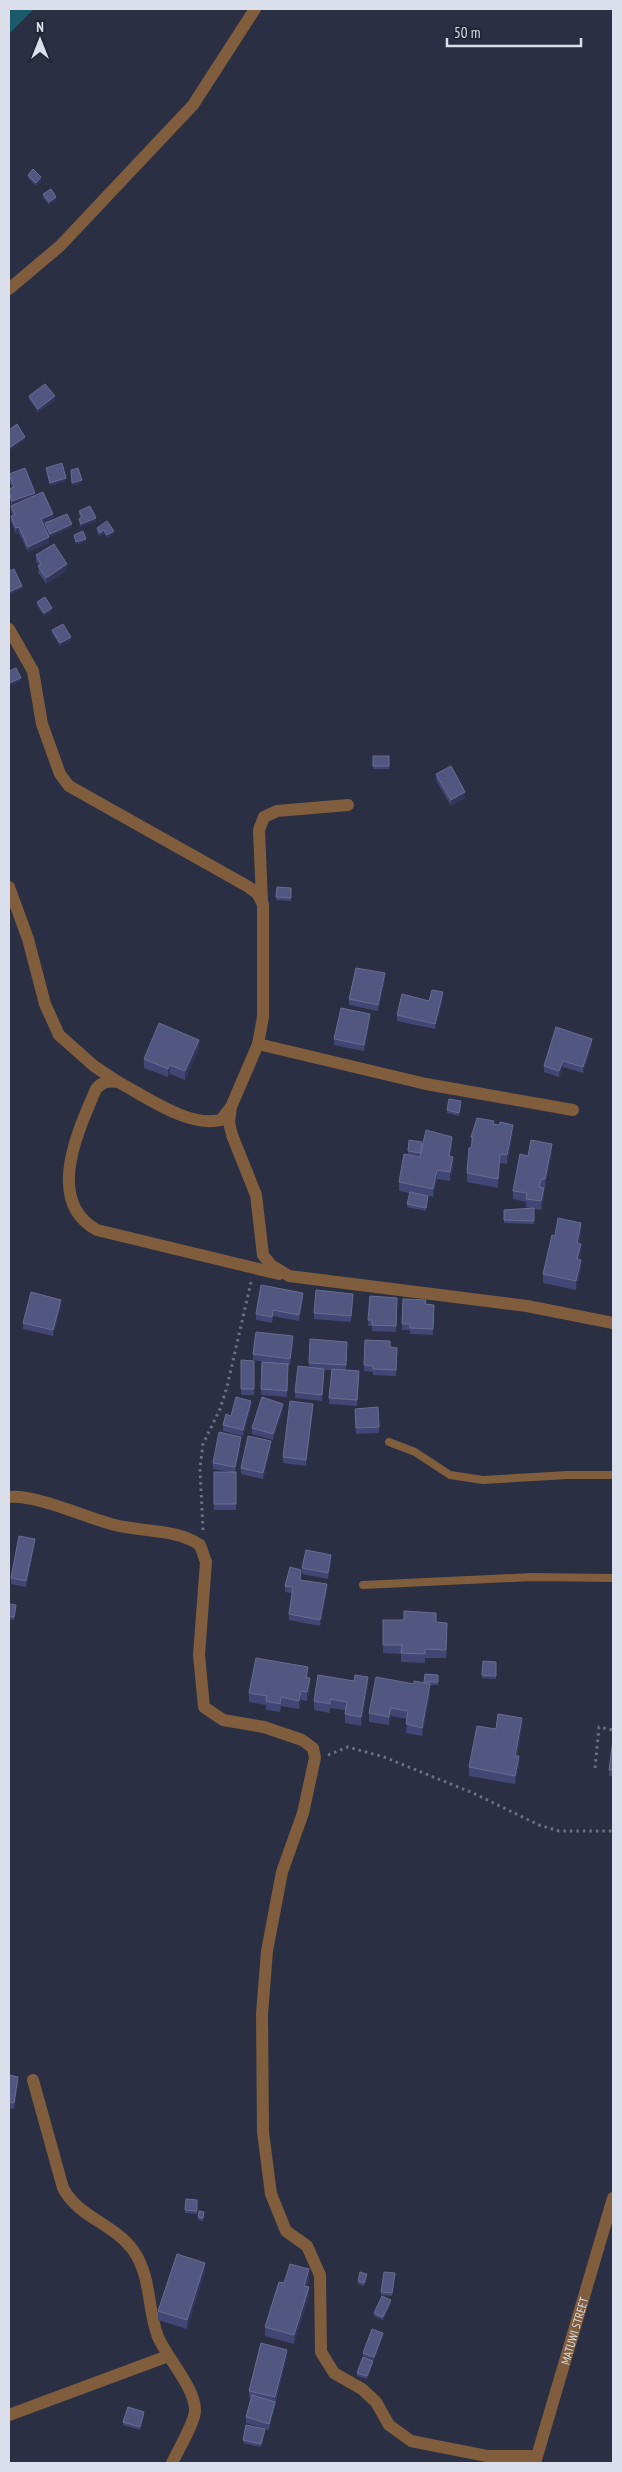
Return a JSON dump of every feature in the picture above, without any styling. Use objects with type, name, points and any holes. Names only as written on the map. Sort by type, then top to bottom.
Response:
[{"type":"street","points":[[9,289],[60,246],[193,105],[255,9]]},
{"type":"street","points":[[9,629],[33,672],[42,724],[57,767],[69,786],[247,886],[257,893],[262,904]]},
{"type":"street","points":[[289,1276],[271,1265],[263,1255],[260,1244],[259,1206],[241,1154],[232,1135],[230,1122],[232,1107],[258,1044],[262,1017],[264,990],[259,830],[264,817],[277,811],[348,805]]},
{"type":"street","points":[[9,887],[28,939],[45,1004],[59,1035],[94,1066],[118,1082],[186,1118],[199,1122],[221,1120],[232,1107]]},
{"type":"street","points":[[258,1044],[426,1084],[573,1110]]},
{"type":"street","points":[[118,1082],[109,1081],[101,1083],[96,1089],[71,1149],[69,1178],[75,1204],[80,1216],[87,1224],[97,1230],[289,1276],[527,1306],[613,1323]]},
{"type":"street","points":[[9,1498],[32,1499],[116,1526],[184,1537],[200,1545],[206,1562],[199,1655],[200,1688],[204,1707],[223,1720],[264,1727],[302,1740],[313,1748],[316,1758],[303,1813],[282,1872],[267,1951],[262,2014],[262,2132],[271,2194],[286,2231],[307,2246],[320,2275],[321,2352],[334,2373],[362,2389],[376,2402],[389,2425],[411,2441],[487,2456],[536,2460]]},
{"type":"street","points":[[33,2080],[63,2188],[68,2197],[77,2206],[106,2225],[133,2250],[147,2281],[153,2323],[168,2356],[194,2397],[195,2412],[172,2463]]},
{"type":"street","name":"MATUWI STREET","points":[[536,2460],[613,2198]]},
{"type":"street","points":[[9,2415],[168,2356]]},
{"type":"lane","points":[[389,1442],[415,1452],[450,1475],[483,1480],[567,1475],[613,1475]]},
{"type":"lane","points":[[363,1585],[532,1577],[613,1578]]},
{"type":"path","points":[[204,1553],[200,1468],[203,1444],[220,1409],[227,1387],[254,1268]]},
{"type":"path","points":[[596,1768],[599,1727],[613,1730]]},
{"type":"path","points":[[324,1763],[328,1754],[348,1748],[419,1770],[474,1793],[539,1825],[559,1831],[613,1831]]},
{"type":"shaded area","points":[[9,9],[34,9],[11,32],[9,30]]},
{"type":"building","points":[[33,169],[41,177],[36,183],[28,175]]},
{"type":"building","points":[[51,189],[56,197],[49,202],[43,194]]},
{"type":"building","points":[[45,384],[55,396],[38,409],[29,396]]},
{"type":"building","points":[[17,424],[25,437],[9,448],[9,430]]},
{"type":"building","points":[[62,463],[66,478],[50,483],[46,468]]},
{"type":"building","points":[[25,468],[35,493],[12,501],[9,489],[14,487],[9,474]]},
{"type":"building","points":[[78,468],[82,480],[72,483],[71,470]]},
{"type":"building","points":[[43,492],[53,514],[41,519],[49,537],[28,547],[19,527],[16,528],[11,516],[15,515],[11,506]]},
{"type":"building","points":[[90,506],[96,518],[81,524],[79,519],[82,517],[79,511]]},
{"type":"building","points":[[67,514],[72,524],[50,534],[45,523]]},
{"type":"building","points":[[107,521],[114,531],[107,535],[104,530],[100,533],[97,528]]},
{"type":"building","points":[[83,531],[86,539],[76,542],[74,535]]},
{"type":"building","points":[[54,544],[67,564],[46,578],[38,566],[41,564],[36,555]]},
{"type":"building","points":[[14,569],[22,586],[9,592],[9,571]]},
{"type":"building","points":[[45,597],[52,608],[44,613],[37,602]]},
{"type":"building","points":[[63,624],[71,637],[60,643],[52,630]]},
{"type":"building","points":[[16,668],[21,678],[9,683],[9,671]]},
{"type":"building","points":[[373,756],[389,756],[389,766],[373,766]]},
{"type":"building","points":[[451,766],[465,792],[451,800],[436,774]]},
{"type":"building","points":[[277,887],[291,888],[291,898],[276,897]]},
{"type":"building","points":[[356,968],[385,973],[378,1005],[349,999]]},
{"type":"building","points":[[432,990],[443,992],[435,1024],[397,1015],[402,994],[429,1001]]},
{"type":"building","points":[[341,1008],[370,1014],[364,1045],[334,1039]]},
{"type":"building","points":[[159,1023],[199,1040],[185,1071],[170,1065],[168,1069],[144,1059]]},
{"type":"building","points":[[556,1027],[592,1039],[583,1067],[563,1061],[559,1071],[544,1066]]},
{"type":"building","points":[[449,1099],[461,1101],[459,1113],[447,1110]]},
{"type":"building","points":[[477,1118],[494,1121],[493,1124],[499,1125],[500,1122],[513,1125],[507,1155],[500,1154],[498,1179],[467,1173],[469,1148],[471,1148],[473,1137],[471,1137]]},
{"type":"building","points":[[426,1130],[452,1137],[449,1156],[453,1157],[450,1172],[437,1170],[433,1189],[399,1182],[404,1154],[420,1157]]},
{"type":"building","points":[[409,1140],[422,1142],[421,1153],[408,1151]]},
{"type":"building","points":[[531,1140],[552,1144],[545,1179],[541,1179],[539,1187],[544,1188],[541,1201],[526,1199],[527,1193],[513,1191],[520,1154],[528,1156]]},
{"type":"building","points":[[410,1192],[428,1196],[426,1208],[407,1204]]},
{"type":"building","points":[[534,1208],[534,1221],[504,1220],[504,1210]]},
{"type":"building","points":[[558,1218],[581,1223],[577,1243],[581,1244],[577,1259],[581,1260],[576,1281],[543,1274],[552,1235],[555,1236]]},
{"type":"building","points":[[261,1285],[303,1293],[299,1315],[273,1310],[272,1317],[256,1314]]},
{"type":"building","points":[[316,1290],[353,1294],[351,1316],[314,1313]]},
{"type":"building","points":[[31,1292],[61,1300],[53,1330],[23,1323]]},
{"type":"building","points":[[370,1296],[397,1298],[396,1326],[372,1325],[372,1320],[368,1320]]},
{"type":"building","points":[[403,1299],[426,1300],[425,1304],[434,1305],[433,1329],[410,1328],[410,1324],[402,1324]]},
{"type":"building","points":[[256,1332],[293,1336],[290,1359],[253,1354]]},
{"type":"building","points":[[310,1339],[347,1342],[346,1365],[309,1363]]},
{"type":"building","points":[[365,1340],[390,1341],[390,1347],[397,1348],[396,1370],[373,1369],[373,1366],[364,1365]]},
{"type":"building","points":[[241,1360],[254,1361],[254,1389],[241,1389]]},
{"type":"building","points":[[262,1362],[288,1364],[287,1391],[261,1389]]},
{"type":"building","points":[[298,1366],[324,1369],[322,1395],[295,1392]]},
{"type":"building","points":[[332,1369],[359,1371],[357,1400],[329,1398]]},
{"type":"building","points":[[236,1397],[251,1401],[243,1430],[223,1425],[226,1414],[231,1416]]},
{"type":"building","points":[[262,1397],[283,1404],[273,1434],[252,1428]]},
{"type":"building","points":[[290,1401],[313,1404],[306,1460],[283,1457]]},
{"type":"building","points":[[378,1407],[379,1427],[356,1428],[355,1409]]},
{"type":"building","points":[[219,1432],[241,1437],[235,1467],[213,1463]]},
{"type":"building","points":[[248,1436],[271,1441],[263,1473],[241,1468]]},
{"type":"building","points":[[214,1472],[236,1472],[236,1504],[214,1504]]},
{"type":"building","points":[[19,1536],[35,1539],[26,1581],[11,1578]]},
{"type":"building","points":[[306,1550],[331,1555],[328,1573],[302,1568]]},
{"type":"building","points":[[290,1567],[301,1570],[300,1580],[327,1584],[320,1620],[289,1614],[293,1587],[285,1586]]},
{"type":"building","points":[[9,1604],[16,1605],[14,1617],[9,1616]]},
{"type":"building","points":[[404,1611],[436,1613],[436,1622],[447,1623],[446,1650],[425,1649],[425,1654],[401,1653],[402,1645],[383,1645],[383,1620],[404,1620]]},
{"type":"building","points":[[256,1658],[308,1667],[306,1678],[310,1678],[307,1692],[301,1691],[299,1701],[281,1697],[280,1704],[266,1701],[267,1696],[249,1693]]},
{"type":"building","points":[[483,1661],[496,1662],[496,1676],[482,1675]]},
{"type":"building","points":[[425,1674],[438,1675],[438,1682],[424,1682]]},
{"type":"building","points":[[318,1675],[354,1681],[355,1675],[368,1677],[361,1717],[345,1714],[347,1702],[330,1699],[330,1704],[314,1701]]},
{"type":"building","points":[[376,1677],[414,1684],[414,1681],[430,1684],[422,1728],[406,1724],[408,1711],[391,1708],[389,1717],[369,1713]]},
{"type":"building","points":[[498,1714],[522,1718],[515,1756],[519,1756],[515,1776],[469,1767],[477,1726],[496,1729]]},
{"type":"building","points":[[613,1739],[613,1770],[609,1770]]},
{"type":"building","points":[[9,2075],[18,2077],[14,2103],[9,2102]]},
{"type":"building","points":[[186,2199],[197,2200],[197,2211],[185,2210]]},
{"type":"building","points":[[199,2211],[204,2212],[203,2218],[198,2217]]},
{"type":"building","points":[[177,2254],[205,2263],[187,2320],[158,2311]]},
{"type":"building","points":[[290,2264],[309,2269],[304,2286],[309,2287],[294,2335],[265,2327],[279,2282],[284,2283]]},
{"type":"building","points":[[360,2272],[367,2274],[364,2283],[358,2281]]},
{"type":"building","points":[[384,2272],[395,2273],[392,2293],[381,2292]]},
{"type":"building","points":[[382,2296],[391,2300],[383,2317],[374,2313]]},
{"type":"building","points":[[372,2329],[383,2333],[374,2357],[363,2353]]},
{"type":"building","points":[[261,2343],[287,2350],[275,2397],[249,2391]]},
{"type":"building","points":[[363,2357],[373,2361],[367,2376],[357,2373]]},
{"type":"building","points":[[252,2395],[275,2402],[269,2424],[246,2417]]},
{"type":"building","points":[[128,2407],[144,2412],[140,2427],[123,2422]]},
{"type":"building","points":[[246,2425],[265,2429],[261,2444],[243,2440]]}]
